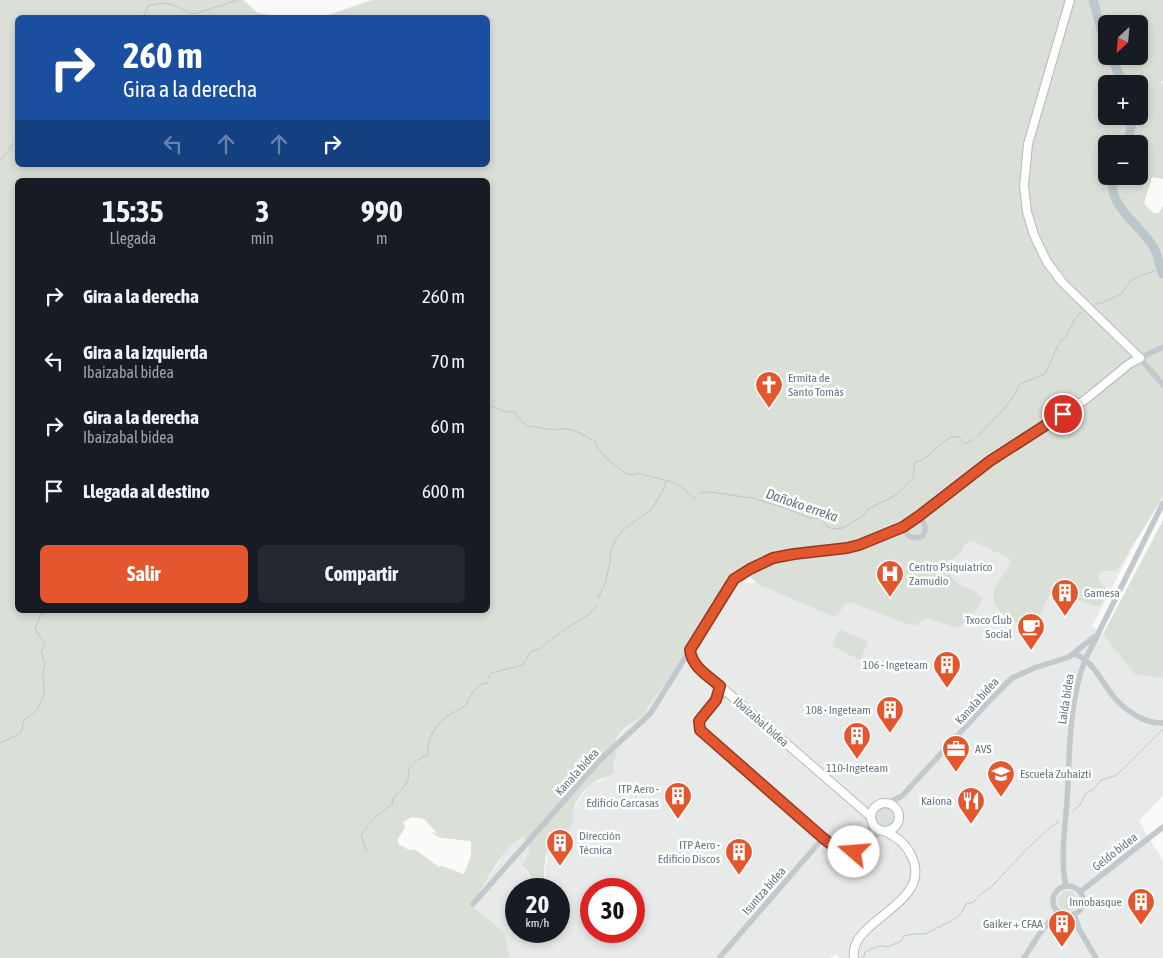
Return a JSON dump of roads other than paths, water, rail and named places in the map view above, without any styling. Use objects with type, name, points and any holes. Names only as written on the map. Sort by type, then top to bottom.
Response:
[{"type":"street","points":[[1070,0],[1028,144],[1024,186],[1027,212],[1034,235],[1047,262],[1057,275],[1140,358],[1163,385]]},
{"type":"street","points":[[690,650],[734,579],[740,574],[773,558],[847,548],[903,527],[990,461],[1078,404],[1128,364],[1163,347]]},
{"type":"street","name":"Laida bidea","points":[[1066,886],[1064,856],[1076,688],[1084,660],[1163,503]]},
{"type":"street","points":[[903,527],[910,538],[923,536],[926,526],[919,516]]},
{"type":"street","points":[[1097,633],[1074,654],[1096,669],[1113,696],[1123,706],[1146,721],[1162,723]]},
{"type":"street","name":"Ibaizabal bidea","points":[[690,650],[691,658],[697,666],[850,798],[871,820]]},
{"type":"street","name":"Kanala bidea","points":[[473,904],[600,760],[650,714],[690,650]]},
{"type":"street","name":"Kanala bidea","points":[[888,803],[902,796],[1012,678],[1074,654]]},
{"type":"street","points":[[716,700],[720,686]]},
{"type":"street","points":[[728,694],[716,700],[703,714],[698,724],[700,730],[841,852],[848,854],[856,851],[864,841],[870,832],[874,807],[888,803],[898,811],[900,837],[914,861],[916,869],[911,887],[901,900],[857,939],[853,948],[854,958]]},
{"type":"street","points":[[871,820],[874,827],[896,837],[904,845]]},
{"type":"street","points":[[864,841],[891,831],[898,824]]},
{"type":"street","name":"Geldo bidea","points":[[1080,892],[1163,828]]},
{"type":"street","name":"Isuntza bidea","points":[[720,957],[823,838]]},
{"type":"street","points":[[1066,886],[1074,887],[1080,892],[1083,901],[1078,912],[1066,915],[1055,908],[1054,899],[1058,890],[1066,886]]},
{"type":"street","points":[[1024,958],[1040,933],[1058,911]]},
{"type":"street","points":[[1074,914],[1079,929],[1096,958]]},
{"type":"waterway","points":[[144,15],[148,6],[156,4],[172,5],[194,14],[238,0]]},
{"type":"waterway","points":[[1093,0],[1098,18]]},
{"type":"waterway","points":[[1115,65],[1119,75]]},
{"type":"waterway","points":[[1130,135],[1131,125]]},
{"type":"waterway","points":[[0,161],[15,142]]},
{"type":"waterway","points":[[1112,185],[1114,196],[1119,206],[1154,248],[1163,274]]},
{"type":"waterway","name":"Dañoko erreka","points":[[1096,304],[1121,294],[1131,280],[1156,270],[1163,273]]},
{"type":"waterway","name":"Dañoko erreka","points":[[977,437],[1004,409],[1020,384],[1045,374],[1060,341],[1066,337],[1074,320],[1081,312]]},
{"type":"waterway","name":"Dañoko erreka","points":[[490,406],[515,412],[519,419],[528,427],[570,429],[577,432],[595,441],[597,448],[607,459],[627,474],[637,473],[673,482],[681,486],[693,498],[697,498]]},
{"type":"waterway","name":"Dañoko erreka","points":[[700,493],[710,492],[752,498],[810,518],[821,519],[832,529],[843,528],[863,516],[868,509],[896,495],[913,478],[915,462],[926,457],[946,440],[958,436],[965,444],[974,439]]},
{"type":"waterway","points":[[598,598],[605,584],[611,558],[610,552],[616,539],[624,529],[651,510],[665,487],[665,482]]},
{"type":"waterway","points":[[367,852],[361,836],[374,818],[392,805],[392,801],[407,782],[411,766],[428,755],[431,737],[441,721],[466,705],[477,687],[488,683],[491,673],[523,665],[531,651],[541,648],[590,613],[596,605]]},
{"type":"waterway","name":"Dañoko erreka","points":[[0,743],[21,733],[24,720],[37,710],[44,695],[43,674],[45,665],[41,651],[45,645],[35,629],[41,615],[45,613]]},
{"type":"waterway","points":[[1073,811],[1080,805],[1086,793],[1094,789],[1101,780],[1115,776],[1163,729]]},
{"type":"waterway","points":[[861,958],[865,952],[874,948],[879,946],[888,947],[901,941],[904,936],[925,934],[953,920],[961,914],[966,904],[974,902],[1033,843],[1059,821]]},
{"type":"place","name":"Ermita de Santo Tomás","points":[[769,409]]},
{"type":"place","name":"Centro Psiquiatrico Zamudio","points":[[890,598]]},
{"type":"place","name":"Gamesa","points":[[1065,617]]},
{"type":"place","name":"Txoco Club Social","points":[[1031,651]]},
{"type":"place","name":"106 - Ingeteam","points":[[947,689]]},
{"type":"place","name":"108 - Ingeteam","points":[[890,734]]},
{"type":"place","name":"110-Ingeteam","points":[[857,760]]},
{"type":"place","name":"AVS","points":[[956,773]]},
{"type":"place","name":"Escuela Zuhaizti","points":[[1001,798]]},
{"type":"place","name":"ITP Aero - Edificio Carcasas","points":[[678,820]]},
{"type":"place","name":"Kaiona","points":[[971,825]]},
{"type":"place","name":"Dirección Técnica","points":[[560,867]]},
{"type":"place","name":"ITP Aero - Edificio Discos","points":[[739,876]]},
{"type":"place","name":"Innobasque","points":[[1141,926]]},
{"type":"place","name":"Gaiker + CFAA","points":[[1062,948]]}]
